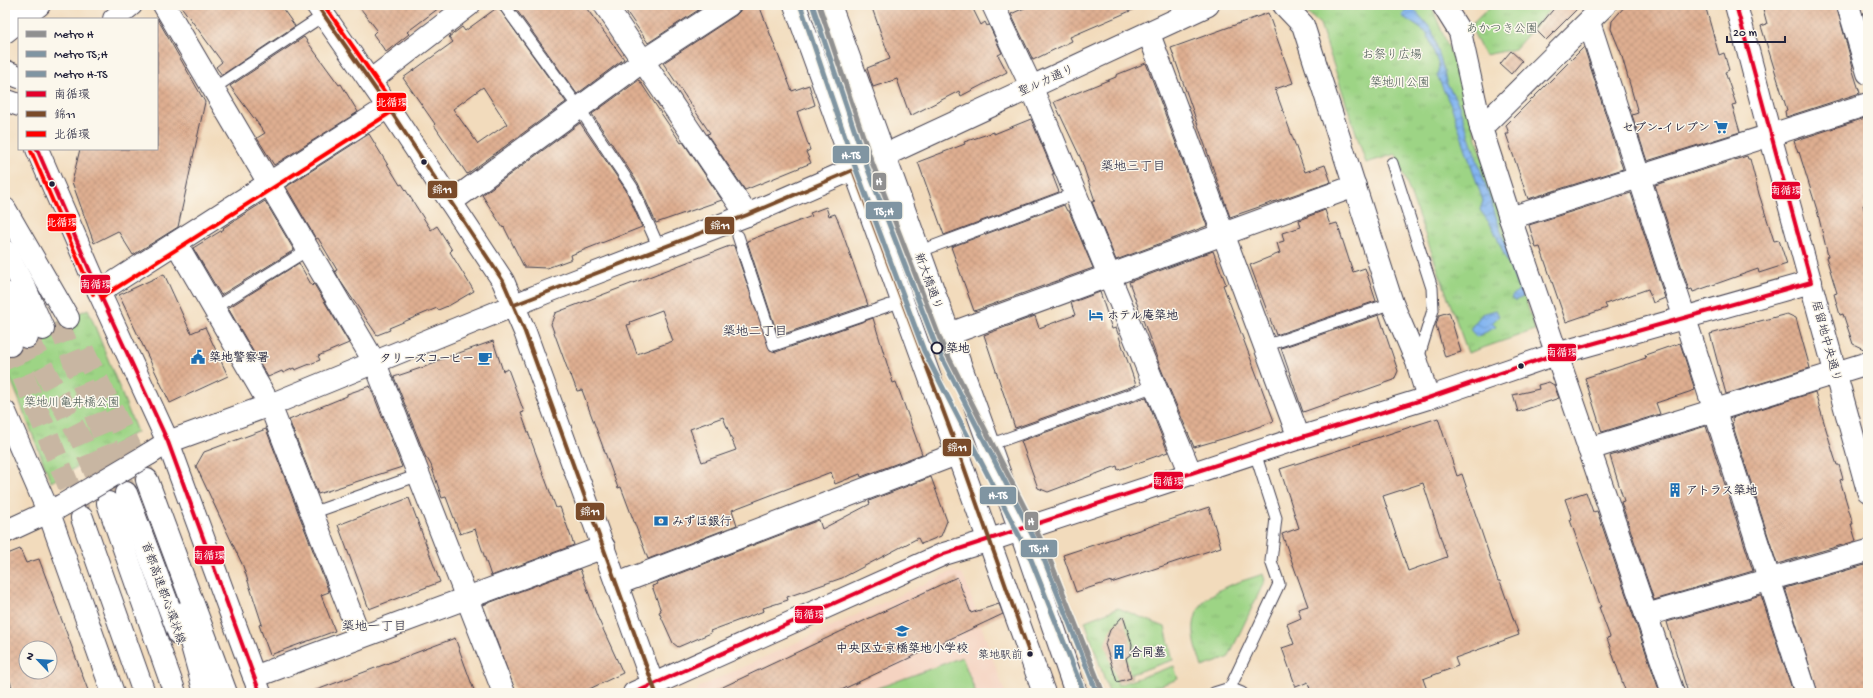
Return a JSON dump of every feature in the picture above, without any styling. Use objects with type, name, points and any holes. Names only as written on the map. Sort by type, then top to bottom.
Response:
[{"type":"main road","points":[[5,10],[13,5]]},
{"type":"main road","points":[[22,18],[39,5]]},
{"type":"main road","points":[[115,18],[131,5]]},
{"type":"main road","points":[[164,5],[376,363],[504,693]]},
{"type":"main road","points":[[450,202],[643,61],[729,5]]},
{"type":"main road","points":[[795,5],[853,170],[959,453],[1044,693]]},
{"type":"main road","name":"新大橋通り","points":[[830,5],[918,252],[1020,530],[1076,693]]},
{"type":"main road","points":[[993,5],[1031,86],[1191,474]]},
{"type":"main road","name":"聖ルカ通り","points":[[5,532],[55,510],[168,442],[270,405],[376,363],[514,305],[747,215],[884,156],[1031,86],[1149,34],[1208,5]]},
{"type":"main road","points":[[1284,5],[1303,25],[1392,303],[1417,362],[1428,398]]},
{"type":"main road","points":[[1443,5],[1460,32],[1481,128],[1510,218],[1673,693]]},
{"type":"main road","points":[[1481,128],[1606,5]]},
{"type":"main road","name":"居留地中央通り","points":[[1736,5],[1770,135],[1868,491]]},
{"type":"main road","points":[[1848,5],[1868,73]]},
{"type":"main road","points":[[610,7],[643,61],[747,215]]},
{"type":"main road","points":[[370,81],[459,8]]},
{"type":"main road","points":[[320,10],[388,107],[503,281],[514,305],[604,547],[617,584],[647,690],[944,554],[1299,438],[1428,398],[1556,354],[1811,282]]},
{"type":"main road","points":[[5,32],[18,22]]},
{"type":"main road","points":[[1589,22],[1806,693]]},
{"type":"main road","points":[[1149,34],[1299,438]]},
{"type":"main road","points":[[5,71],[18,77]]},
{"type":"main road","points":[[5,100],[18,104]]},
{"type":"main road","points":[[1510,218],[1868,104]]},
{"type":"main road","points":[[99,292],[388,107]]},
{"type":"main road","points":[[37,150],[99,292],[168,442],[257,685],[360,637],[604,547]]},
{"type":"main road","points":[[949,334],[1355,186]]},
{"type":"main road","points":[[5,208],[27,247],[35,331]]},
{"type":"main road","points":[[176,243],[270,405],[360,637]]},
{"type":"main road","points":[[5,251],[25,288],[35,331]]},
{"type":"main road","points":[[5,293],[35,331]]},
{"type":"main road","points":[[1589,449],[1868,362]]},
{"type":"main road","points":[[5,412],[55,510],[113,693]]},
{"type":"main road","points":[[617,584],[959,453]]},
{"type":"main road","points":[[204,693],[147,480],[226,693]]},
{"type":"main road","name":"首都高速都心環状線","points":[[175,693],[117,498],[201,693]]},
{"type":"main road","points":[[82,518],[144,693]]},
{"type":"main road","points":[[1646,615],[1868,551]]},
{"type":"lane","points":[[504,5],[579,108],[632,187],[659,248]]},
{"type":"lane","points":[[214,88],[320,10]]},
{"type":"lane","points":[[1392,163],[1432,288],[1433,310],[1417,362]]},
{"type":"lane","points":[[918,252],[1076,193]]},
{"type":"lane","points":[[738,236],[774,345],[902,301]]},
{"type":"lane","points":[[214,308],[309,249]]},
{"type":"lane","points":[[1265,346],[1392,303]]},
{"type":"lane","points":[[989,445],[1155,386]]},
{"type":"lane","points":[[1230,688],[1279,584],[1271,561],[1276,518],[1255,453]]},
{"type":"lane","points":[[312,513],[419,475]]},
{"type":"lane","points":[[1214,693],[1230,688],[1242,693]]},
{"type":"shaded area","name":"中央区立京橋築地小学校","points":[[952,571],[963,575],[1005,693],[696,693],[699,687]]},
{"type":"green space","name":"築地川公園","points":[[1298,5],[1431,5],[1452,56],[1535,330],[1468,353],[1396,154],[1366,163],[1320,24]]},
{"type":"green space","name":"あかつき公園","points":[[1492,5],[1554,5],[1515,49],[1485,55],[1470,26]]},
{"type":"green space","name":"築地川亀井橋公園","points":[[88,309],[137,432],[51,482],[5,364],[5,347]]},
{"type":"green space","points":[[1263,574],[1265,580],[1228,658],[1202,667],[1194,635],[1195,620],[1199,609],[1215,592]]},
{"type":"green space","points":[[1118,608],[1165,627],[1173,660],[1131,674],[1131,678],[1117,682],[1118,685],[1174,666],[1178,679],[1139,693],[1109,692],[1085,621]]},
{"type":"green space","points":[[962,657],[976,693],[865,693]]},
{"type":"water","points":[[1410,5],[1432,30],[1446,82],[1458,103],[1523,297],[1514,301],[1511,297],[1519,290],[1493,228],[1480,210],[1483,201],[1452,108],[1437,76],[1439,66],[1427,33],[1402,16]]},
{"type":"water","points":[[1496,310],[1499,316],[1492,323],[1496,327],[1476,337],[1470,329],[1482,314]]},
{"type":"building","points":[[180,5],[280,5],[295,26],[222,75],[216,67],[222,62]]},
{"type":"building","points":[[358,5],[443,5],[407,32],[409,34],[386,52],[373,34],[377,30]]},
{"type":"building","points":[[513,5],[584,5],[624,59],[577,94]]},
{"type":"building","points":[[622,5],[706,5],[648,43]]},
{"type":"building","points":[[741,5],[759,5],[792,91],[809,85],[815,105],[797,112],[810,150],[806,152],[811,163],[745,190],[707,134],[710,133],[663,63],[736,15],[740,11]]},
{"type":"building","points":[[871,5],[971,5],[981,25],[985,22],[987,26],[989,25],[1002,53],[998,55],[1007,72],[961,96],[959,91],[910,116],[897,79],[873,87],[867,68],[890,59]]},
{"type":"building","points":[[1031,5],[1144,5],[1070,37],[1072,41],[1033,60],[1011,14]]},
{"type":"building","points":[[1557,5],[1581,5],[1546,40],[1536,30]]},
{"type":"building","points":[[1626,5],[1705,5],[1719,55],[1724,53],[1729,70],[1725,72],[1736,104],[1732,105],[1740,132],[1647,161],[1632,115],[1638,113],[1621,53],[1611,29],[1612,21]]},
{"type":"building","points":[[1762,5],[1836,5],[1860,93],[1786,117],[1785,111],[1787,110],[1761,26],[1767,24]]},
{"type":"building","points":[[498,7],[566,102],[467,174],[403,78],[453,42],[449,37],[462,27],[465,31]],"holes":[[[483,87],[507,124],[478,144],[453,109]]]},
{"type":"building","points":[[1268,13],[1293,83],[1275,89],[1305,172],[1325,165],[1331,182],[1230,217],[1171,48]]},
{"type":"building","points":[[158,20],[205,102],[178,227],[133,255],[118,231],[94,243],[72,182],[80,150],[158,150]]},
{"type":"building","points":[[304,37],[339,85],[341,84],[358,112],[274,165],[257,138],[265,133],[230,86]]},
{"type":"building","points":[[1584,47],[1623,169],[1528,199],[1506,134],[1509,134],[1506,125]]},
{"type":"building","points":[[1511,51],[1522,61],[1511,74],[1500,64]]},
{"type":"building","points":[[1146,63],[1207,226],[1116,260],[1092,202],[1095,201],[1081,159],[1054,102]]},
{"type":"building","points":[[639,80],[681,143],[683,142],[722,200],[656,223],[638,183],[592,114]]},
{"type":"building","points":[[1868,117],[1868,203],[1863,205],[1868,223],[1868,351],[1853,344],[1843,314],[1840,315],[1834,294],[1837,293],[1826,257],[1828,256],[1817,210],[1799,152],[1798,153],[1794,141]]},
{"type":"building","points":[[1031,119],[1054,174],[1052,174],[1059,192],[944,235],[918,162],[965,144],[964,142],[994,132],[994,134]]},
{"type":"building","points":[[580,123],[626,190],[642,227],[571,255],[572,259],[547,268],[524,267],[504,227],[503,228],[482,195]]},
{"type":"building","points":[[369,134],[400,185],[402,184],[431,230],[437,226],[452,250],[450,252],[474,291],[450,305],[438,310],[437,308],[389,328],[390,330],[377,335],[341,282],[335,271],[337,270],[318,238],[316,239],[286,187]]},
{"type":"building","points":[[1747,156],[1748,159],[1750,159],[1774,241],[1779,240],[1787,264],[1759,273],[1758,269],[1693,292],[1692,289],[1689,290],[1655,185]]},
{"type":"building","points":[[1631,193],[1665,298],[1653,303],[1648,289],[1605,304],[1607,308],[1566,322],[1540,247],[1536,248],[1529,225]]},
{"type":"building","points":[[265,201],[294,250],[221,295],[193,248]]},
{"type":"building","points":[[1064,205],[1067,211],[1069,211],[1093,268],[974,311],[951,247]]},
{"type":"building","points":[[826,207],[829,216],[835,214],[839,223],[868,305],[778,336],[747,241],[812,216],[810,213]]},
{"type":"building","points":[[1325,210],[1330,225],[1337,223],[1353,272],[1365,268],[1376,301],[1276,335],[1250,265],[1280,253],[1277,243],[1284,241],[1282,233],[1301,227],[1299,220]]},
{"type":"building","points":[[732,245],[734,246],[770,350],[776,352],[873,318],[893,383],[896,382],[922,454],[861,477],[860,474],[835,484],[831,472],[732,510],[737,525],[648,559],[621,487],[618,488],[582,390],[577,391],[571,375],[570,376],[551,324],[555,313]],"holes":[[[662,310],[673,341],[637,354],[627,325],[631,324],[630,322]],[[723,417],[736,450],[702,462],[690,429]]]},
{"type":"building","points":[[1213,251],[1226,284],[1223,285],[1274,421],[1236,435],[1194,447],[1161,369],[1129,282]]},
{"type":"building","points":[[299,263],[312,286],[314,284],[349,343],[318,356],[320,360],[295,370],[294,368],[283,373],[282,371],[268,377],[228,308]]},
{"type":"building","points":[[164,274],[191,333],[205,327],[228,376],[170,403],[119,295]]},
{"type":"building","points":[[1100,292],[1112,329],[1116,328],[1136,385],[1015,428],[984,335],[1035,316],[1039,328],[1075,315],[1071,303]]},
{"type":"building","points":[[1449,312],[1461,352],[1445,357],[1436,325],[1439,315]]},
{"type":"building","points":[[1787,314],[1796,318],[1810,368],[1726,394],[1710,334]]},
{"type":"building","points":[[1379,315],[1398,371],[1394,380],[1303,412],[1281,348]]},
{"type":"building","points":[[493,341],[503,371],[508,369],[524,412],[521,413],[556,508],[560,507],[574,545],[491,576],[475,529],[460,534],[446,497],[442,498],[431,465],[426,458],[394,377]]},
{"type":"building","points":[[1680,343],[1695,390],[1656,403],[1660,414],[1602,432],[1585,378],[1646,358],[1645,355]]},
{"type":"building","points":[[1549,382],[1554,385],[1559,398],[1518,412],[1513,395],[1539,389],[1538,385]]},
{"type":"building","points":[[370,386],[402,467],[318,494],[289,420],[347,396],[347,394]]},
{"type":"building","points":[[1815,392],[1834,456],[1837,465],[1839,465],[1843,479],[1840,480],[1853,524],[1851,524],[1856,541],[1777,564],[1732,423],[1732,418]]},
{"type":"building","points":[[1146,397],[1168,452],[1118,470],[1117,466],[1048,492],[1038,488],[1021,441]]},
{"type":"building","points":[[1438,418],[1457,476],[1462,474],[1498,581],[1500,581],[1519,635],[1455,658],[1458,666],[1423,679],[1428,693],[1311,693],[1308,682],[1296,687],[1282,648],[1294,644],[1287,624],[1301,618],[1298,609],[1308,606],[1282,534],[1299,528],[1280,469]],"holes":[[[1423,483],[1447,557],[1408,571],[1383,496]]]},
{"type":"building","name":"アトラス築地","points":[[1706,426],[1753,571],[1654,600],[1621,502],[1624,501],[1610,456]]},
{"type":"building","points":[[266,429],[329,592],[321,595],[335,631],[270,655],[259,625],[262,624],[243,566],[196,466],[204,452]]},
{"type":"building","points":[[931,477],[947,521],[941,536],[921,544],[918,538],[842,578],[787,597],[788,600],[763,608],[764,611],[710,631],[711,633],[678,647],[673,643],[659,612],[661,611],[652,586],[658,584],[657,582],[819,520],[822,529],[870,504],[869,501]]},
{"type":"building","points":[[1586,492],[1593,512],[1597,511],[1660,693],[1626,693],[1607,638],[1610,637],[1599,607],[1601,607],[1570,520],[1572,519],[1565,499]]},
{"type":"building","points":[[409,498],[440,582],[369,609],[338,525]]},
{"type":"building","points":[[1209,507],[1221,547],[1111,583],[1111,581],[1076,592],[1063,555]]},
{"type":"building","points":[[20,549],[26,563],[39,559],[89,693],[14,693],[5,668],[5,555]]},
{"type":"building","points":[[1865,565],[1868,576],[1868,687],[1859,690],[1860,693],[1818,693],[1785,588]]},
{"type":"building","points":[[580,569],[597,616],[623,673],[581,693],[516,693],[483,605]]},
{"type":"building","points":[[957,577],[971,613],[999,604],[1003,614],[835,693],[710,693]]},
{"type":"building","points":[[1761,595],[1793,692],[1688,693],[1667,622]]},
{"type":"building","name":"合同墓","points":[[1123,616],[1132,644],[1131,654],[1126,658],[1131,678],[1117,682],[1105,644],[1110,630]]},
{"type":"building","points":[[455,638],[475,693],[314,693],[314,691]]},
{"type":"tunnel","points":[[58,322],[125,490]]},
{"type":"tunnel","points":[[27,337],[82,442],[107,500]]},
{"type":"tunnel","points":[[10,345],[81,515]]},
{"type":"tunnel","points":[[83,350],[145,477]]},
{"type":"metro line","name":"H","points":[[819,5],[870,157],[942,344],[1046,550],[1103,693]]},
{"type":"metro line","name":"H-TS","points":[[801,7],[853,161],[924,351],[1030,557],[1084,693]]},
{"type":"metro line","name":"TS;H","points":[[813,7],[864,159],[936,346],[1041,552],[1097,693]]},
{"type":"transit line","name":"錦11","points":[[317,5],[388,107],[503,281],[525,332],[656,693]]},
{"type":"transit line","name":"北循環","points":[[102,297],[393,111],[393,104],[324,5]]},
{"type":"transit line","name":"南循環","points":[[634,693],[944,554],[1299,438],[1428,398],[1556,354],[1811,282],[1736,5]]},
{"type":"transit line","name":"南循環","points":[[37,150],[99,292],[168,442],[260,693]]},
{"type":"transit line","name":"北循環","points":[[31,151],[93,294]]},
{"type":"transit line","name":"錦11","points":[[514,305],[747,215],[853,170],[959,453],[1030,655]]},
{"type":"place","name":"セブン-イレブン","points":[[1721,127]]},
{"type":"place","name":"ホテル庵築地","points":[[1096,315]]},
{"type":"place","name":"築地","points":[[937,348]]},
{"type":"place","name":"築地警察署","points":[[198,357]]},
{"type":"place","name":"タリーズコーヒー","points":[[485,358]]},
{"type":"place","name":"アトラス築地","points":[[1675,490]]},
{"type":"place","name":"みずほ銀行","points":[[661,521]]},
{"type":"place","name":"中央区立京橋築地小学校","points":[[902,631]]},
{"type":"place","name":"合同墓","points":[[1119,652]]},
{"type":"place","name":"築地駅前","points":[[1030,654]]},
{"type":"district","name":"築地三丁目","points":[[1133,165]]},
{"type":"district","name":"築地二丁目","points":[[755,330]]},
{"type":"district","name":"築地一丁目","points":[[374,625]]},
{"type":"park label","name":"お祭り広場","points":[[1392,54]]}]
